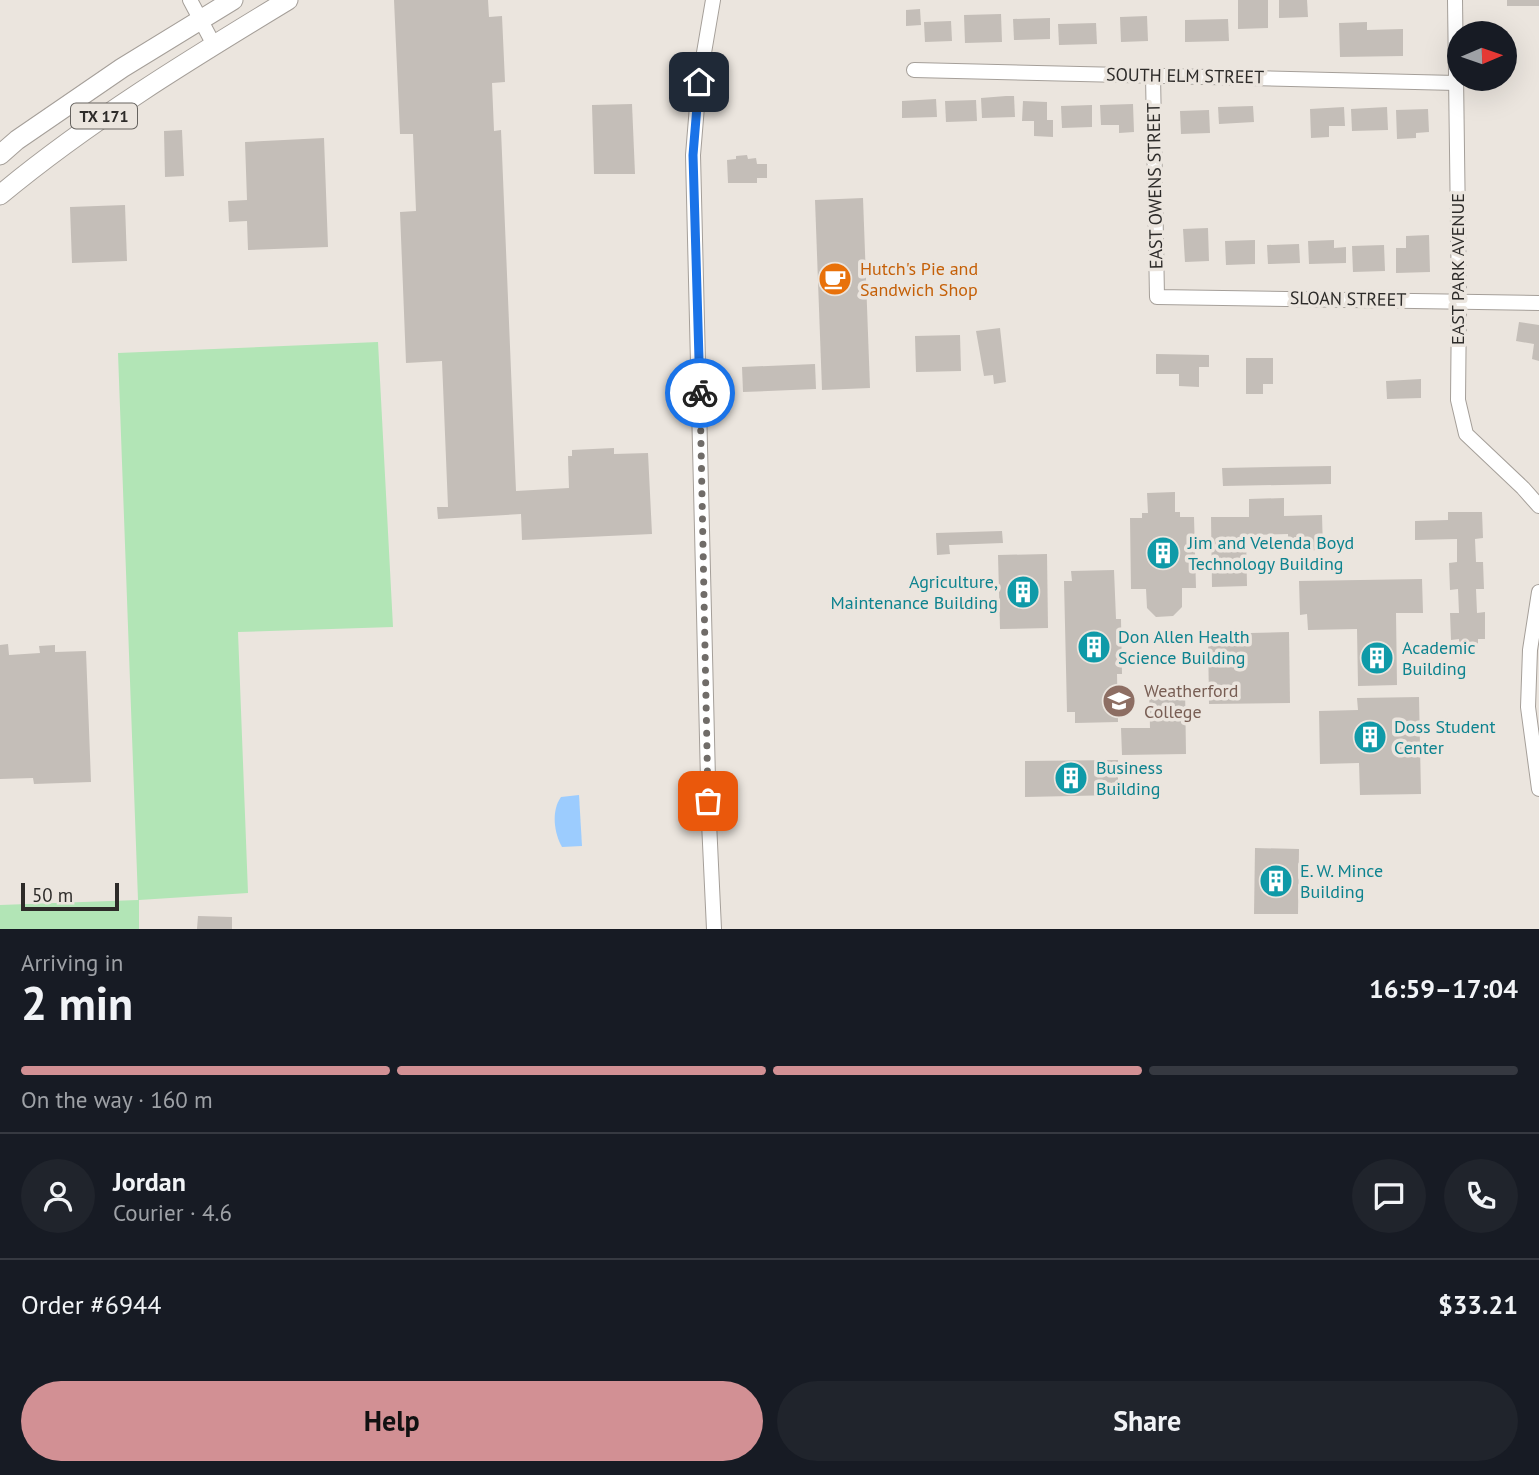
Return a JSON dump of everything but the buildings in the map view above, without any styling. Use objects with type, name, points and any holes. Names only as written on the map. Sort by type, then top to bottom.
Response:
[{"type":"main road","name":"TX 171","points":[[0,155],[60,111],[233,0]]},
{"type":"main road","name":"TX 171","points":[[0,195],[102,118],[288,0]]},
{"type":"main road","points":[[0,167],[60,111]]},
{"type":"street","points":[[190,0],[214,45]]},
{"type":"street","points":[[713,0],[699,82],[693,155],[714,929]]},
{"type":"street","name":"EAST PARK AVENUE","points":[[1455,0],[1456,21]]},
{"type":"street","name":"SOUTH ELM STREET","points":[[914,71],[1447,83]]},
{"type":"street","name":"EAST OWENS STREET","points":[[1153,75],[1157,297]]},
{"type":"street","name":"EAST PARK AVENUE","points":[[1457,91],[1458,400],[1466,434],[1539,506]]},
{"type":"street","name":"SLOAN STREET","points":[[1157,297],[1539,303]]},
{"type":"street","points":[[1539,592],[1528,707],[1539,789]]},
{"type":"green space","points":[[378,342],[393,627],[238,632],[248,893],[139,900],[139,929],[0,929],[0,905],[138,900],[118,353]]},
{"type":"water","points":[[579,795],[582,846],[562,847],[556,829],[556,809],[561,797]]},
{"type":"way so far","points":[[700,393],[708,801]]},
{"type":"place","name":"Hutch's Pie and Sandwich Shop","points":[[835,279]]},
{"type":"place","name":"Jim and Velenda Boyd Technology Building","points":[[1163,553]]},
{"type":"place","name":"Agriculture, Maintenance Building","points":[[1023,592]]},
{"type":"place","name":"Don Allen Health Science Building","points":[[1094,647]]},
{"type":"place","name":"Academic Building","points":[[1377,658]]},
{"type":"place","name":"Weatherford College","points":[[1119,701]]},
{"type":"place","name":"Doss Student Center","points":[[1370,737]]},
{"type":"place","name":"Business Building","points":[[1071,778]]},
{"type":"place","name":"E. W. Mince Building","points":[[1276,881]]},
{"type":"route","points":[[699,82],[693,155],[700,393]]}]
